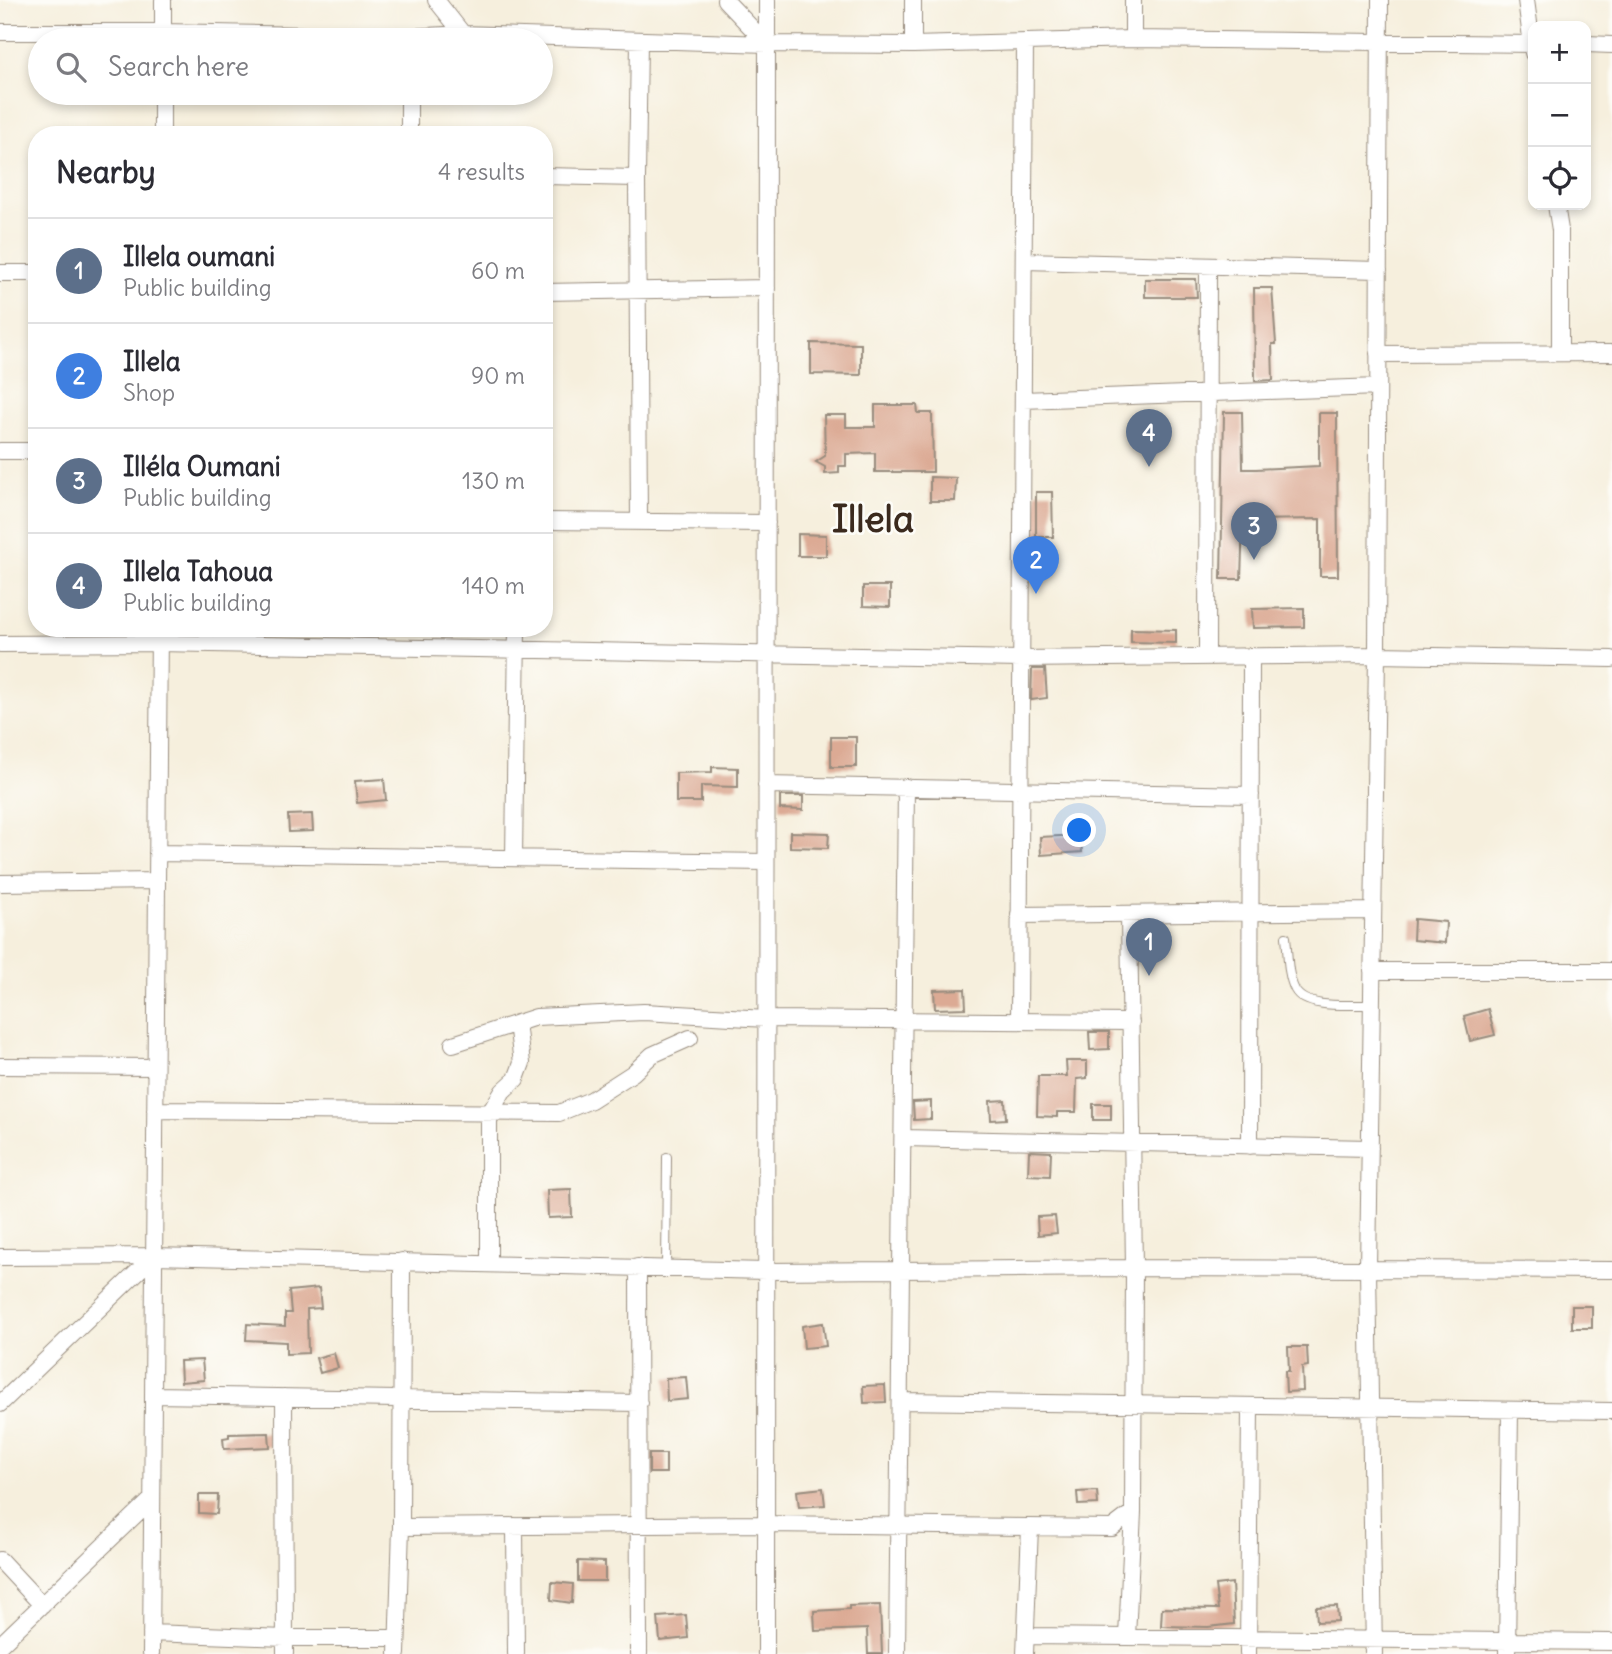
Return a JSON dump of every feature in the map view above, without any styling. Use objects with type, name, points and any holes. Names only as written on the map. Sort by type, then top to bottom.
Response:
[{"type":"street","points":[[163,0],[163,28]]},
{"type":"street","points":[[436,0],[458,28]]},
{"type":"street","points":[[725,0],[767,44]]},
{"type":"street","points":[[766,1654],[767,0]]},
{"type":"street","points":[[913,0],[913,45]]},
{"type":"street","points":[[1133,0],[1133,38]]},
{"type":"street","points":[[1374,1647],[1368,1269],[1377,655],[1380,0]]},
{"type":"street","points":[[1526,0],[1529,21]]},
{"type":"street","points":[[0,32],[28,33]]},
{"type":"street","points":[[553,38],[913,45],[1133,38],[1528,47]]},
{"type":"street","points":[[639,41],[639,522]]},
{"type":"street","points":[[1019,1021],[1025,42]]},
{"type":"street","points":[[1591,44],[1612,44]]},
{"type":"street","points":[[162,105],[162,126]]},
{"type":"street","points":[[408,105],[408,126]]},
{"type":"street","points":[[553,176],[637,178]]},
{"type":"street","points":[[1557,210],[1560,230],[1560,353]]},
{"type":"street","points":[[1024,261],[1379,270]]},
{"type":"street","points":[[1207,657],[1208,265]]},
{"type":"street","points":[[0,273],[28,273]]},
{"type":"street","points":[[553,292],[767,288]]},
{"type":"street","points":[[1378,354],[1612,353]]},
{"type":"street","points":[[1023,400],[1378,387]]},
{"type":"street","points":[[0,451],[28,451]]},
{"type":"street","points":[[553,522],[766,523]]},
{"type":"street","points":[[0,644],[123,637]]},
{"type":"street","points":[[151,1654],[158,637]]},
{"type":"street","points":[[184,637],[289,645],[517,651],[1021,659],[1377,655],[1612,659]]},
{"type":"street","points":[[289,637],[289,645]]},
{"type":"street","points":[[514,858],[517,637]]},
{"type":"street","points":[[1250,1146],[1251,656]]},
{"type":"street","points":[[766,785],[1251,794]]},
{"type":"street","points":[[897,1654],[906,788]]},
{"type":"street","points":[[157,853],[766,862]]},
{"type":"street","points":[[0,883],[157,881]]},
{"type":"street","points":[[1019,915],[1373,911]]},
{"type":"street","points":[[1127,1637],[1133,1512],[1134,1268],[1129,914]]},
{"type":"street","points":[[1372,971],[1612,971]]},
{"type":"street","points":[[453,1044],[536,1017],[644,1012],[766,1019],[1131,1023]]},
{"type":"street","points":[[489,1263],[489,1114],[503,1091],[516,1079],[522,1063],[517,1023]]},
{"type":"street","points":[[155,1110],[559,1113],[591,1100],[633,1073],[652,1055],[690,1038]]},
{"type":"street","points":[[0,1066],[155,1067]]},
{"type":"street","points":[[902,1138],[1370,1148]]},
{"type":"street","points":[[0,1256],[154,1256],[766,1270],[1612,1270]]},
{"type":"street","points":[[0,1404],[154,1256]]},
{"type":"street","points":[[151,1633],[285,1646],[397,1646],[401,1527],[402,1261]]},
{"type":"street","points":[[638,1267],[639,1654]]},
{"type":"street","points":[[153,1395],[639,1403]]},
{"type":"street","points":[[284,1397],[285,1646]]},
{"type":"street","points":[[900,1401],[1612,1411]]},
{"type":"street","points":[[1248,1646],[1250,1407]]},
{"type":"street","points":[[1507,1648],[1510,1410]]},
{"type":"street","points":[[0,1645],[152,1499]]},
{"type":"street","points":[[401,1527],[766,1524],[1112,1528],[1133,1512]]},
{"type":"street","points":[[515,1526],[516,1654]]},
{"type":"street","points":[[1025,1654],[1030,1527]]},
{"type":"street","points":[[0,1560],[42,1605]]},
{"type":"street","points":[[1026,1636],[1127,1637],[1248,1646],[1507,1648],[1612,1642]]},
{"type":"lane","points":[[1286,937],[1290,978],[1302,998],[1312,1003],[1372,1005]]},
{"type":"lane","points":[[666,1268],[667,1157]]},
{"type":"building","points":[[1145,279],[1196,279],[1197,297],[1145,297]]},
{"type":"building","points":[[1254,288],[1272,288],[1276,344],[1272,344],[1273,380],[1255,381]]},
{"type":"building","points":[[811,343],[861,344],[861,375],[811,374]]},
{"type":"building","points":[[875,405],[917,405],[918,413],[932,413],[933,472],[875,472],[875,453],[846,454],[846,466],[839,466],[839,473],[825,474],[825,467],[816,462],[825,456],[824,415],[846,415],[846,427],[875,427]]},
{"type":"building","points":[[1224,412],[1242,412],[1243,469],[1319,466],[1319,413],[1337,413],[1338,576],[1320,576],[1320,519],[1243,520],[1241,579],[1221,579]]},
{"type":"building","points":[[930,477],[956,478],[955,501],[930,501]]},
{"type":"building","points":[[1036,492],[1052,492],[1053,537],[1036,537]]},
{"type":"building","points":[[798,534],[826,535],[826,556],[798,556]]},
{"type":"building","points":[[863,586],[890,586],[890,607],[863,606]]},
{"type":"building","points":[[1304,608],[1304,627],[1253,628],[1252,609]]},
{"type":"building","points":[[1131,629],[1176,630],[1176,643],[1131,642]]},
{"type":"building","points":[[1032,669],[1045,669],[1047,698],[1031,700]]},
{"type":"building","points":[[831,737],[856,737],[856,767],[831,767]]},
{"type":"building","points":[[712,767],[738,768],[738,787],[701,786],[701,802],[676,802],[676,773],[712,772]]},
{"type":"building","points":[[384,779],[386,800],[357,803],[355,781]]},
{"type":"building","points":[[780,796],[803,796],[803,810],[780,809]]},
{"type":"building","points":[[312,814],[313,831],[289,832],[288,815]]},
{"type":"building","points":[[790,832],[829,833],[828,848],[790,847]]},
{"type":"building","points":[[1081,835],[1082,852],[1041,855],[1040,837]]},
{"type":"building","points":[[1414,919],[1446,922],[1445,943],[1413,940]]},
{"type":"building","points":[[965,989],[966,1008],[935,1009],[934,990]]},
{"type":"building","points":[[1488,1009],[1495,1035],[1470,1041],[1464,1016]]},
{"type":"building","points":[[1089,1032],[1109,1032],[1109,1049],[1090,1050]]},
{"type":"building","points":[[1066,1061],[1087,1061],[1087,1078],[1077,1079],[1076,1112],[1057,1112],[1057,1117],[1037,1116],[1038,1076],[1067,1076]]},
{"type":"building","points":[[1005,1100],[1006,1119],[991,1120],[990,1101]]},
{"type":"building","points":[[931,1101],[931,1119],[914,1120],[913,1102]]},
{"type":"building","points":[[1093,1104],[1111,1104],[1111,1120],[1093,1120]]},
{"type":"building","points":[[1029,1151],[1051,1152],[1050,1176],[1028,1175]]},
{"type":"building","points":[[571,1189],[572,1217],[548,1218],[547,1190]]},
{"type":"building","points":[[1055,1216],[1057,1233],[1038,1235],[1037,1217]]},
{"type":"building","points":[[319,1288],[321,1308],[307,1309],[308,1353],[286,1354],[286,1342],[246,1340],[247,1324],[285,1326],[285,1313],[291,1313],[289,1291]]},
{"type":"building","points":[[1572,1306],[1592,1306],[1592,1328],[1572,1328]]},
{"type":"building","points":[[823,1323],[826,1346],[804,1348],[802,1326]]},
{"type":"building","points":[[1288,1347],[1307,1347],[1308,1366],[1302,1367],[1303,1391],[1286,1392]]},
{"type":"building","points":[[334,1353],[338,1368],[320,1373],[316,1358]]},
{"type":"building","points":[[202,1360],[204,1380],[181,1382],[180,1361]]},
{"type":"building","points":[[686,1377],[688,1399],[667,1401],[666,1378]]},
{"type":"building","points":[[885,1385],[886,1402],[864,1403],[863,1386]]},
{"type":"building","points":[[269,1433],[270,1447],[224,1449],[223,1438],[229,1437],[229,1434]]},
{"type":"building","points":[[649,1454],[666,1454],[666,1473],[649,1473]]},
{"type":"building","points":[[823,1488],[825,1505],[799,1507],[797,1491]]},
{"type":"building","points":[[1097,1491],[1098,1504],[1078,1505],[1077,1492]]},
{"type":"building","points":[[199,1495],[218,1495],[217,1514],[199,1513]]},
{"type":"building","points":[[578,1561],[605,1562],[605,1581],[578,1581]]},
{"type":"building","points":[[552,1582],[573,1584],[572,1603],[551,1600]]},
{"type":"building","points":[[1232,1583],[1234,1624],[1208,1627],[1161,1626],[1162,1608],[1218,1609],[1215,1585]]},
{"type":"building","points":[[880,1605],[882,1654],[868,1654],[867,1629],[815,1631],[814,1611]]},
{"type":"building","points":[[1337,1606],[1338,1621],[1317,1622],[1316,1607]]},
{"type":"building","points":[[686,1615],[688,1638],[660,1641],[658,1617]]},
{"type":"place","name":"Illela Tahoua","points":[[1149,467]]},
{"type":"place","name":"Illéla Oumani","points":[[1254,560]]},
{"type":"place","name":"Illela","points":[[1036,594]]},
{"type":"place","name":"Illela oumani","points":[[1149,976]]},
{"type":"district","name":"Illela","points":[[873,519]]}]
